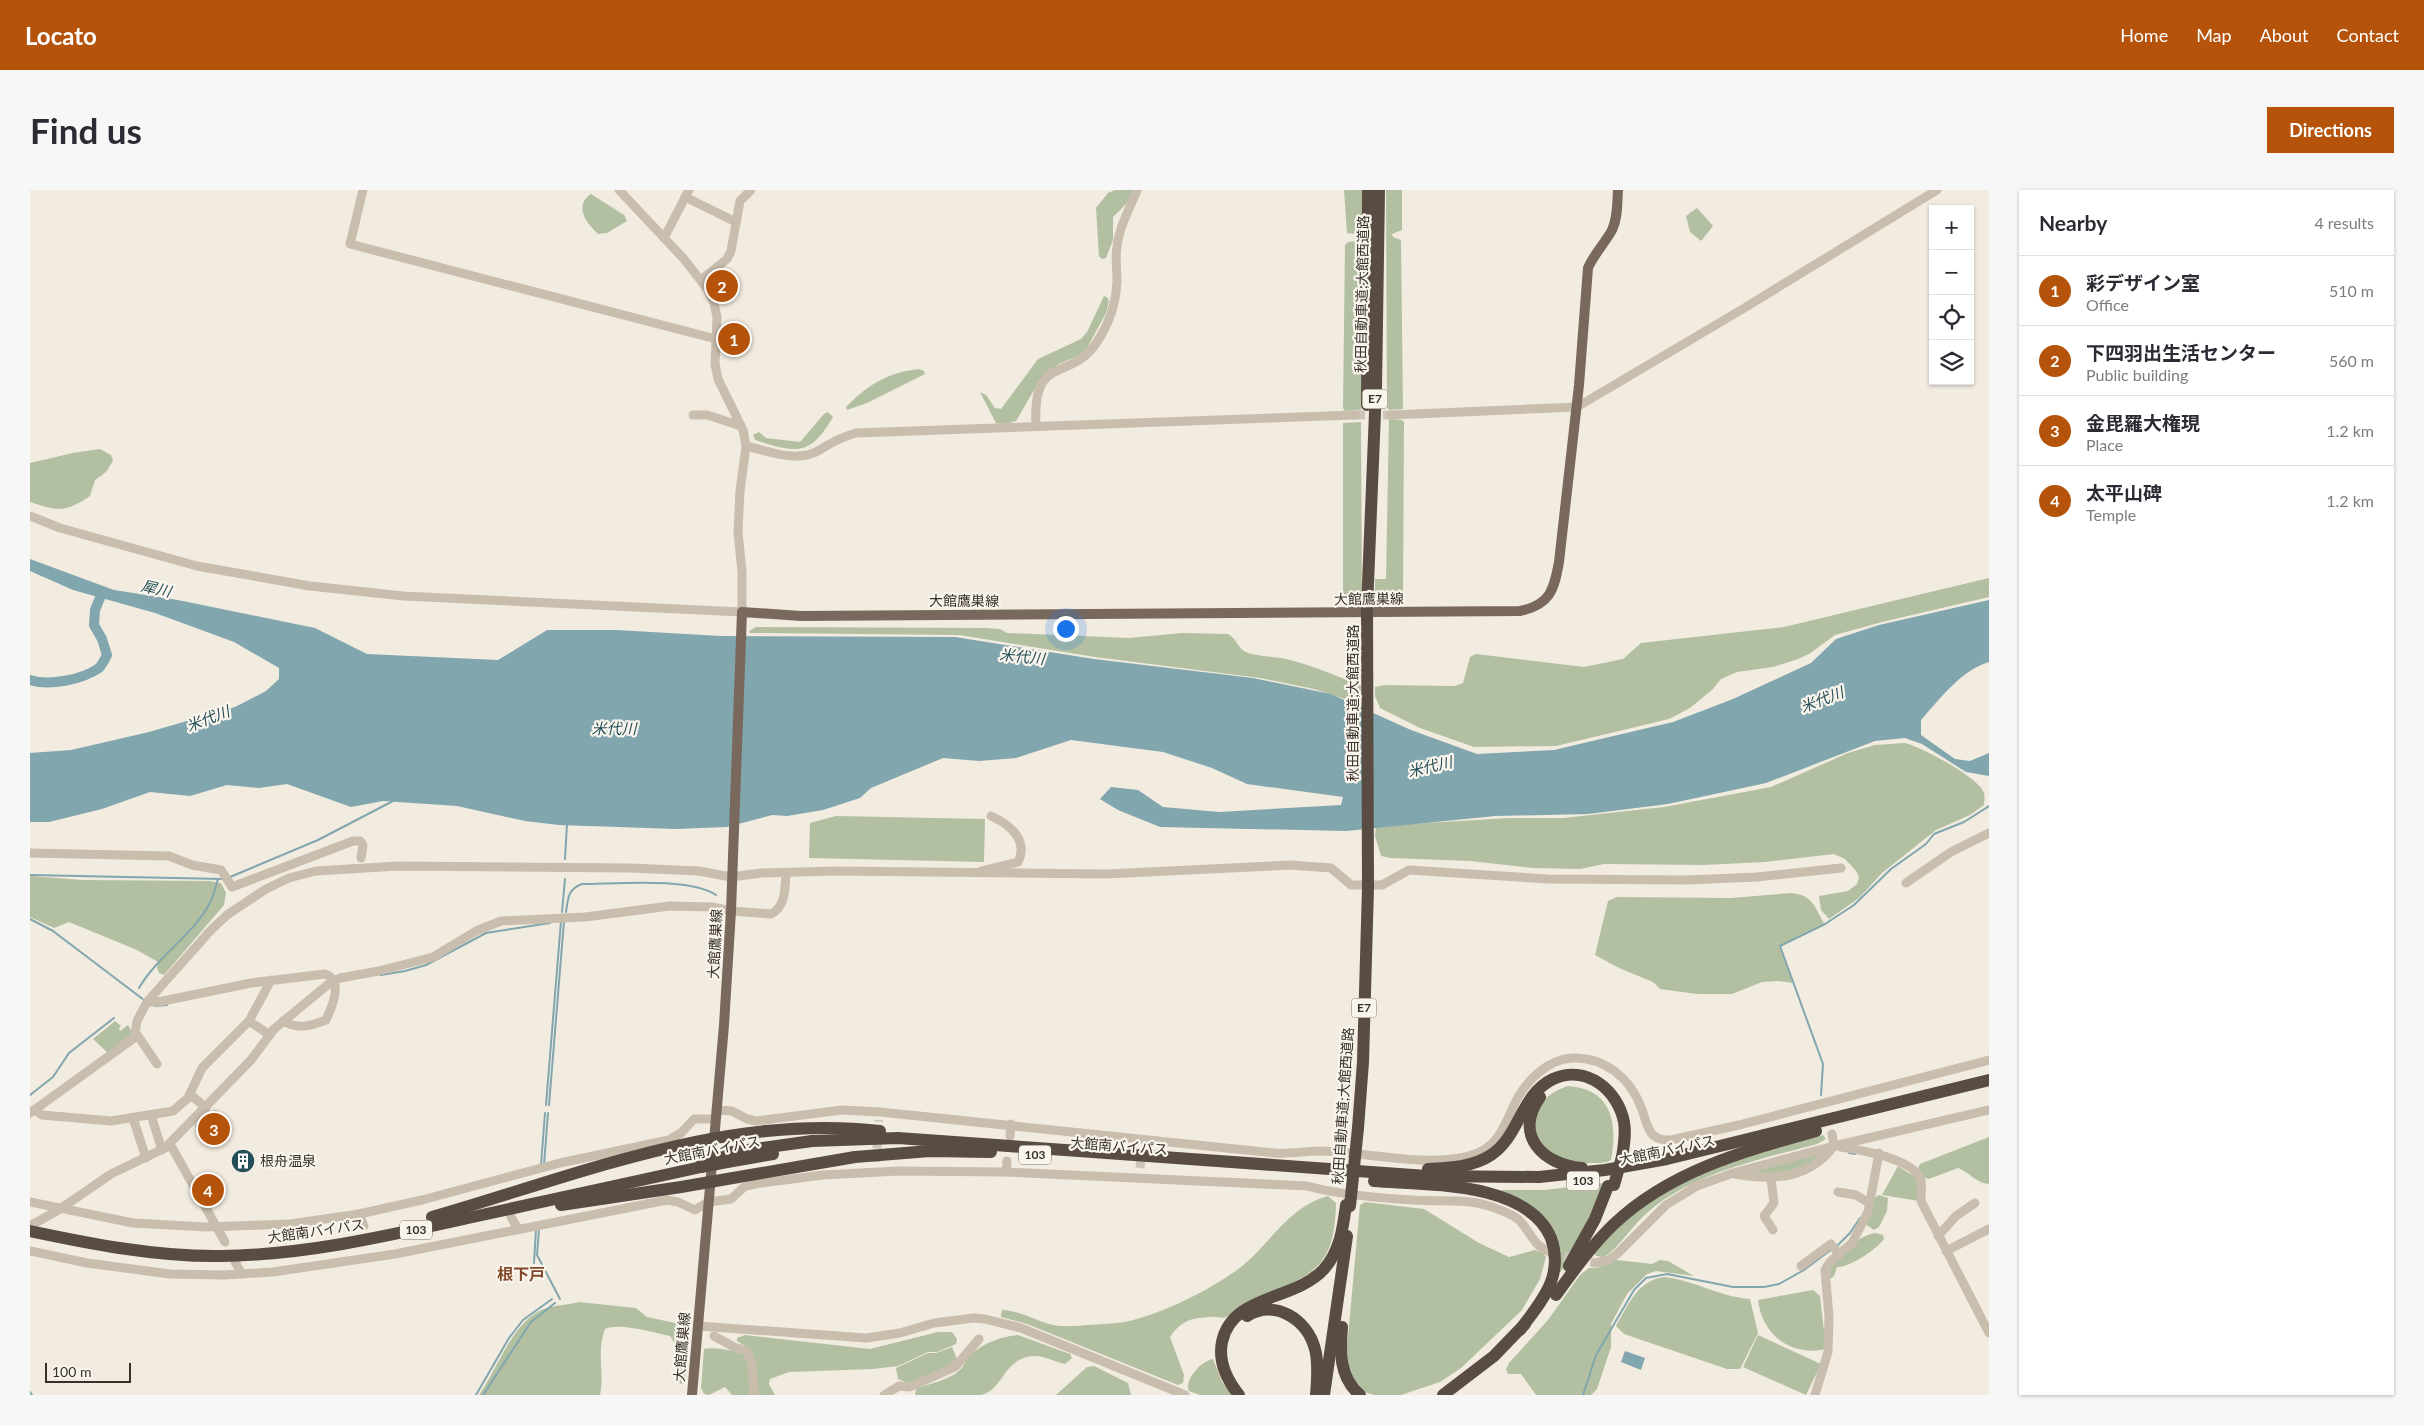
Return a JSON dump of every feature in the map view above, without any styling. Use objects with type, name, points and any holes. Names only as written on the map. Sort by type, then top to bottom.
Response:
[{"type":"highway","name":"秋田自動車道;大館西道路","points":[[1324,1395],[1348,1229],[1348,1206],[1358,1128],[1363,1062],[1368,888],[1368,608],[1365,491],[1368,190]]},
{"type":"highway","name":"秋田自動車道;大館西道路","points":[[1368,608],[1375,397],[1378,190]]},
{"type":"highway","points":[[1311,1167],[1442,1168],[1476,1163],[1493,1154],[1506,1141],[1526,1105],[1540,1088],[1554,1079],[1573,1075],[1598,1082],[1615,1099],[1624,1122],[1625,1140],[1611,1186],[1591,1238],[1556,1295]]},
{"type":"highway","name":"大館南バイパス","points":[[992,1148],[1311,1167],[1454,1178],[1530,1177],[1605,1170],[1698,1152],[1989,1080]]},
{"type":"highway","points":[[1619,1157],[1619,1135],[1616,1117],[1609,1102],[1597,1088],[1582,1082],[1565,1082],[1550,1088],[1539,1099],[1530,1120],[1532,1135],[1543,1154],[1563,1165],[1581,1168],[1609,1167],[1698,1152]]},
{"type":"highway","name":"大館南バイパス","points":[[126,1248],[221,1250],[285,1244],[354,1234],[783,1144],[841,1139],[913,1139],[992,1148],[1343,1178],[1479,1186],[1569,1182],[1669,1166],[1819,1131],[1989,1088]]},
{"type":"highway","points":[[432,1217],[609,1164],[713,1137],[760,1131],[830,1128],[875,1130],[992,1148]]},
{"type":"highway","points":[[1454,1395],[1511,1347],[1613,1225],[1661,1188],[1720,1161],[1819,1131]]},
{"type":"highway","points":[[416,1230],[512,1212],[710,1182],[855,1156],[992,1148]]},
{"type":"highway","name":"大館南バイパス","points":[[31,1224],[126,1248],[195,1255],[251,1255],[320,1248],[416,1230],[700,1162]]},
{"type":"highway","points":[[1343,1178],[1475,1191],[1511,1200],[1534,1214],[1552,1240],[1555,1265],[1546,1291],[1520,1330]]},
{"type":"highway","points":[[1443,1395],[1494,1356],[1542,1304],[1570,1264],[1611,1186]]},
{"type":"highway","points":[[1239,1395],[1226,1374],[1221,1358],[1221,1344],[1229,1325],[1246,1308],[1302,1285],[1324,1269],[1338,1246],[1348,1206]]},
{"type":"highway","points":[[1348,1229],[1341,1359],[1347,1380],[1360,1395]]},
{"type":"highway","points":[[1248,1395],[1238,1384],[1229,1366],[1229,1340],[1237,1325],[1249,1315],[1272,1310],[1294,1318],[1310,1335],[1317,1358],[1316,1395]]},
{"type":"highway","points":[[1433,1395],[1450,1387],[1494,1356]]},
{"type":"main road","name":"大館鷹巣線","points":[[692,1395],[716,1114],[730,911],[742,612],[801,616],[1172,615],[1520,611],[1536,608],[1552,591],[1556,578],[1577,407],[1588,268],[1594,254],[1612,228],[1616,215],[1618,190]]},
{"type":"street","points":[[363,190],[350,244],[716,339]]},
{"type":"street","points":[[30,516],[60,528],[197,566],[310,586],[404,596],[742,612],[742,572],[738,532],[740,491],[746,446],[741,426],[718,379],[715,364],[717,317],[714,303],[708,290],[700,280],[619,190]]},
{"type":"street","points":[[700,280],[727,259],[731,251],[740,201],[751,190]]},
{"type":"street","points":[[1036,426],[1035,405],[1042,382],[1052,373],[1084,357],[1097,343],[1109,318],[1115,300],[1116,248],[1119,235],[1137,190]]},
{"type":"street","points":[[1391,415],[1577,407],[1937,190]]},
{"type":"street","points":[[664,238],[687,193],[736,222]]},
{"type":"street","points":[[693,415],[707,415],[741,426]]},
{"type":"street","points":[[746,446],[795,457],[816,452],[842,436],[856,433],[1356,415]]},
{"type":"street","points":[[971,874],[1010,865],[1020,858],[1020,841],[1014,829],[991,816]]},
{"type":"street","points":[[1906,883],[1951,852],[1989,833]]},
{"type":"street","points":[[30,853],[169,856],[192,865],[221,870],[232,888],[353,841],[360,841],[363,845],[361,858]]},
{"type":"street","points":[[134,1038],[137,1021],[147,1002],[191,950],[227,915],[266,889],[301,874],[368,867],[680,870],[731,877],[786,873],[1106,874],[1290,865],[1331,868],[1351,885],[1382,885],[1409,870],[1548,879],[1688,880],[1757,877],[1841,868]]},
{"type":"street","points":[[31,1224],[60,1209],[111,1174],[162,1150],[170,1144],[252,1060],[282,1021],[334,980],[432,957],[476,931],[501,921],[586,917],[670,906],[712,907],[730,911],[764,914],[776,912],[783,899],[786,873]]},
{"type":"street","points":[[147,1002],[158,1002],[271,980],[325,974],[334,980]]},
{"type":"street","points":[[32,1111],[42,1115],[111,1121],[173,1111],[190,1094],[202,1068],[248,1021],[271,980]]},
{"type":"street","points":[[282,1021],[292,1026],[302,1027],[326,1020],[335,998],[334,980]]},
{"type":"street","points":[[248,1021],[270,1035]]},
{"type":"street","points":[[32,1111],[138,1036],[157,1064]]},
{"type":"street","points":[[30,1202],[133,1223],[216,1228],[290,1224],[358,1214],[422,1200],[560,1163],[669,1140],[681,1133],[694,1119],[732,1111],[746,1119],[756,1121],[822,1112],[1012,1124],[1274,1153],[1296,1154],[1322,1151],[1440,1160],[1456,1158],[1487,1148],[1504,1127],[1518,1098],[1527,1086],[1549,1063],[1571,1058],[1587,1058],[1610,1067],[1622,1076],[1640,1102],[1652,1134],[1660,1139],[1671,1140],[1826,1103],[1989,1060]]},
{"type":"street","points":[[190,1094],[206,1108]]},
{"type":"street","points":[[1826,1103],[1828,1114]]},
{"type":"street","points":[[1595,1263],[1608,1260],[1617,1254],[1666,1205],[1697,1186],[1732,1173],[1834,1146],[1989,1110]]},
{"type":"street","points":[[151,1115],[162,1150]]},
{"type":"street","points":[[133,1118],[146,1158]]},
{"type":"street","points":[[1010,1136],[1012,1124]]},
{"type":"street","points":[[1732,1173],[1772,1179],[1790,1176],[1806,1170],[1828,1154],[1834,1146],[1832,1134]]},
{"type":"street","points":[[1142,1150],[1143,1140]]},
{"type":"street","points":[[170,1144],[224,1242]]},
{"type":"street","points":[[1834,1146],[1879,1153],[1912,1169],[1921,1180],[1921,1202],[1989,1333]]},
{"type":"street","points":[[1815,1395],[1828,1352],[1829,1317],[1825,1270],[1836,1250],[1852,1243],[1867,1202],[1879,1153]]},
{"type":"street","points":[[1006,1172],[1007,1160]]},
{"type":"street","points":[[875,1172],[876,1162]]},
{"type":"street","points":[[30,1251],[133,1270],[170,1274],[242,1274],[307,1269],[667,1200],[678,1202],[695,1210],[708,1202],[732,1199],[744,1188],[755,1184],[814,1176],[875,1172],[1006,1172],[1139,1173],[1307,1186],[1327,1191],[1412,1200],[1454,1200],[1489,1206],[1518,1220],[1538,1248],[1550,1252]]},
{"type":"street","points":[[1772,1179],[1774,1203],[1764,1216],[1773,1230]]},
{"type":"street","points":[[491,1182],[497,1193]]},
{"type":"street","points":[[1838,1192],[1856,1195],[1867,1202]]},
{"type":"street","points":[[1938,1236],[1956,1216],[1975,1203]]},
{"type":"street","points":[[358,1214],[364,1226]]},
{"type":"street","points":[[511,1217],[518,1229]]},
{"type":"street","points":[[1946,1251],[1989,1229]]},
{"type":"street","points":[[374,1244],[381,1256]]},
{"type":"street","points":[[1801,1266],[1831,1244],[1836,1250]]},
{"type":"street","points":[[235,1262],[242,1274]]},
{"type":"street","points":[[698,1326],[866,1338],[900,1333],[934,1323],[974,1318],[985,1319],[1021,1328],[1183,1395]]},
{"type":"street","points":[[714,1336],[747,1351],[752,1363],[754,1395]]},
{"type":"street","points":[[884,1395],[899,1386],[911,1391],[955,1367],[979,1338]]},
{"type":"green space","points":[[1115,190],[1134,190],[1127,203],[1113,217],[1113,240],[1106,258],[1102,259],[1099,256],[1096,208],[1108,193]]},
{"type":"green space","points":[[1344,190],[1363,190],[1361,410],[1345,411],[1343,408],[1345,245],[1348,242],[1357,241],[1358,236],[1347,233]]},
{"type":"green space","points":[[1386,190],[1402,190],[1402,230],[1392,234],[1393,237],[1401,240],[1403,409],[1389,410],[1387,407]]},
{"type":"green space","points":[[591,194],[624,215],[627,221],[607,233],[598,234],[586,220],[582,209],[586,199]]},
{"type":"green space","points":[[1697,208],[1713,226],[1701,241],[1690,232],[1686,216]]},
{"type":"green space","points":[[1104,296],[1109,301],[1106,313],[1087,348],[1078,356],[1059,364],[1041,378],[1016,421],[1005,424],[996,423],[980,392],[986,395],[995,408],[1001,409],[1038,359],[1081,339],[1087,332]]},
{"type":"green space","points":[[919,369],[924,371],[925,374],[867,403],[847,410],[846,407],[854,399],[878,381],[897,373]]},
{"type":"green space","points":[[828,412],[833,417],[825,430],[809,445],[801,448],[781,448],[755,440],[753,435],[759,432],[766,438],[800,442],[824,414]]},
{"type":"green space","points":[[1389,419],[1402,420],[1404,422],[1403,594],[1384,607],[1375,607],[1375,579],[1386,579]]},
{"type":"green space","points":[[1361,422],[1362,608],[1351,608],[1343,593],[1343,423]]},
{"type":"green space","points":[[100,449],[111,455],[113,461],[106,472],[95,480],[90,496],[81,502],[61,509],[54,509],[30,502],[30,463]]},
{"type":"green space","points":[[1989,578],[1989,597],[1835,635],[1809,654],[1798,659],[1773,667],[1737,672],[1721,679],[1713,689],[1690,708],[1669,719],[1556,746],[1474,747],[1420,728],[1380,708],[1375,696],[1375,687],[1385,685],[1455,686],[1463,683],[1470,657],[1476,654],[1584,667],[1623,659],[1641,643],[1784,627]]},
{"type":"green space","points":[[756,627],[986,628],[1000,629],[1007,633],[1129,638],[1182,633],[1228,634],[1248,653],[1299,662],[1361,686],[1360,701],[1354,702],[1314,689],[1260,678],[1095,657],[959,635],[750,633],[749,631]]},
{"type":"green space","points":[[1905,743],[1936,756],[1972,779],[1980,786],[1984,793],[1984,805],[1970,815],[1936,830],[1882,873],[1859,898],[1829,919],[1821,910],[1819,896],[1848,891],[1857,884],[1859,878],[1857,872],[1845,859],[1834,854],[1765,862],[1704,865],[1604,864],[1580,869],[1533,868],[1470,861],[1381,856],[1375,836],[1376,826],[1509,818],[1563,818],[1664,807],[1771,787],[1848,753],[1875,745]]},
{"type":"green space","points":[[836,816],[985,819],[984,862],[809,858],[810,823]]},
{"type":"green space","points":[[30,876],[83,880],[210,881],[221,883],[226,893],[224,905],[164,975],[159,973],[157,968],[158,962],[137,950],[69,922],[54,928],[30,917]]},
{"type":"green space","points":[[1791,893],[1804,896],[1812,902],[1824,923],[1779,946],[1793,983],[1779,981],[1762,982],[1732,994],[1697,994],[1660,989],[1653,982],[1619,968],[1595,955],[1608,901],[1617,897],[1731,898]]},
{"type":"green space","points":[[115,1021],[121,1026],[119,1028],[120,1031],[128,1025],[133,1034],[108,1053],[93,1039]]},
{"type":"green space","points":[[1568,1086],[1583,1089],[1594,1094],[1603,1101],[1609,1110],[1613,1133],[1611,1160],[1600,1163],[1572,1162],[1556,1156],[1544,1146],[1536,1134],[1535,1120],[1539,1107],[1550,1095]]},
{"type":"green space","points":[[216,1110],[226,1119],[219,1131],[207,1135],[198,1134],[195,1125],[205,1114]]},
{"type":"green space","points":[[1823,1135],[1826,1139],[1817,1144],[1728,1169],[1686,1187],[1666,1198],[1648,1212],[1609,1254],[1603,1257],[1596,1256],[1594,1253],[1617,1227],[1642,1206],[1669,1189],[1727,1163]]},
{"type":"green space","points":[[1989,1137],[1989,1184],[1980,1182],[1958,1168],[1929,1179],[1922,1177],[1918,1168],[1920,1164]]},
{"type":"green space","points":[[1829,1149],[1818,1158],[1791,1172],[1772,1174],[1746,1173]]},
{"type":"green space","points":[[1898,1166],[1917,1178],[1919,1201],[1882,1195]]},
{"type":"green space","points":[[1604,1183],[1586,1227],[1561,1272],[1558,1271],[1555,1237],[1501,1193],[1501,1190],[1544,1190]]},
{"type":"green space","points":[[1879,1195],[1888,1198],[1887,1211],[1879,1227],[1874,1230],[1865,1224],[1874,1198]]},
{"type":"green space","points":[[1328,1196],[1336,1203],[1334,1226],[1331,1243],[1316,1267],[1305,1276],[1252,1301],[1226,1317],[1192,1319],[1183,1323],[1174,1331],[1170,1337],[1184,1375],[1183,1383],[1178,1385],[1027,1324],[1001,1317],[1002,1310],[1022,1314],[1053,1325],[1070,1326],[1124,1322],[1157,1312],[1216,1284],[1252,1258],[1302,1208]]},
{"type":"green space","points":[[1365,1202],[1424,1209],[1479,1243],[1509,1257],[1535,1250],[1543,1253],[1546,1257],[1540,1279],[1522,1310],[1461,1368],[1440,1382],[1401,1395],[1374,1395],[1364,1392],[1349,1372],[1347,1348],[1360,1205]]},
{"type":"green space","points":[[1876,1233],[1883,1235],[1884,1239],[1869,1253],[1855,1261],[1837,1267],[1834,1276],[1830,1279],[1830,1267],[1845,1251],[1862,1237]]},
{"type":"green space","points":[[1617,1260],[1652,1264],[1660,1260],[1668,1261],[1694,1276],[1656,1271],[1647,1274],[1627,1294],[1611,1324],[1611,1347],[1597,1389],[1591,1395],[1536,1395],[1521,1374],[1508,1374],[1506,1369],[1509,1363],[1548,1320],[1580,1275],[1589,1268],[1597,1268]]},
{"type":"green space","points":[[1664,1277],[1686,1281],[1739,1298],[1750,1299],[1758,1333],[1740,1369],[1727,1369],[1624,1334],[1616,1326],[1640,1288],[1655,1279]]},
{"type":"green space","points":[[1813,1290],[1820,1296],[1826,1349],[1801,1350],[1780,1341],[1772,1333],[1765,1324],[1758,1300]]},
{"type":"green space","points":[[579,1302],[636,1308],[647,1317],[680,1324],[690,1338],[685,1381],[682,1384],[678,1382],[678,1348],[670,1336],[628,1327],[611,1327],[605,1329],[602,1337],[600,1395],[479,1395],[515,1334],[523,1324],[533,1315],[544,1309]]},
{"type":"green space","points":[[938,1332],[952,1332],[957,1339],[956,1344],[937,1352],[928,1352],[898,1366],[873,1369],[789,1372],[770,1379],[769,1384],[775,1395],[732,1395],[725,1387],[709,1395],[704,1394],[701,1388],[704,1349],[720,1349],[749,1354],[751,1350],[737,1341],[737,1338],[745,1335],[870,1349]]},
{"type":"green space","points":[[1018,1335],[1070,1354],[1072,1358],[1065,1364],[1039,1356],[1024,1358],[1010,1367],[995,1387],[981,1395],[915,1395],[916,1389],[954,1375],[960,1370],[967,1357],[979,1348],[1003,1337]]},
{"type":"green space","points":[[1758,1335],[1821,1364],[1806,1395],[1743,1367]]},
{"type":"green space","points":[[952,1347],[957,1359],[947,1368],[908,1383],[898,1379],[896,1368],[928,1353],[936,1353]]},
{"type":"green space","points":[[1213,1359],[1222,1382],[1232,1395],[1200,1395],[1189,1391],[1188,1387],[1191,1377],[1203,1363]]},
{"type":"green space","points":[[1094,1366],[1128,1383],[1131,1395],[1056,1395],[1087,1367]]},
{"type":"water","name":"米代川","points":[[30,559],[114,590],[178,600],[315,628],[367,654],[498,660],[547,630],[617,630],[720,636],[955,637],[1094,659],[1253,678],[1331,694],[1411,730],[1477,754],[1554,750],[1673,722],[1733,699],[1811,663],[1836,639],[1879,625],[1989,600],[1989,662],[1969,671],[1943,695],[1921,720],[1921,735],[1955,759],[1970,761],[1989,753],[1989,776],[1966,772],[1922,744],[1905,738],[1875,741],[1766,783],[1668,804],[1588,814],[1495,816],[1346,831],[1160,827],[1118,810],[1100,799],[1111,787],[1138,790],[1163,807],[1219,812],[1341,805],[1343,797],[1247,784],[1212,768],[1163,752],[1071,740],[1016,758],[979,761],[943,758],[871,788],[860,798],[823,810],[787,816],[772,815],[727,827],[676,829],[559,825],[525,821],[457,806],[383,801],[351,807],[287,784],[259,788],[227,785],[190,796],[150,792],[102,809],[49,822],[30,822],[30,753],[71,750],[149,732],[235,707],[266,691],[279,679],[279,668],[234,642],[155,613],[73,590],[30,571]]},
{"type":"water","points":[[1625,1351],[1645,1358],[1641,1370],[1621,1362]]},
{"type":"waterway","name":"犀川","points":[[30,680],[38,682],[65,681],[84,676],[99,668],[107,655],[102,639],[94,625],[95,610],[102,593],[109,594]]},
{"type":"waterway","points":[[230,877],[318,840],[393,801]]},
{"type":"waterway","points":[[1821,1095],[1823,1064],[1780,946],[1825,924],[1854,905],[1891,869],[1926,844],[1934,834],[1964,822],[1989,806]]},
{"type":"waterway","points":[[565,859],[567,824]]},
{"type":"waterway","points":[[30,875],[223,879]]},
{"type":"waterway","points":[[139,988],[146,977],[200,919],[211,901],[218,879]]},
{"type":"waterway","points":[[562,912],[565,879]]},
{"type":"waterway","points":[[566,912],[571,891],[582,884],[670,884],[704,889],[716,895]]},
{"type":"waterway","points":[[30,919],[53,931],[144,1000]]},
{"type":"waterway","points":[[546,1105],[561,921]]},
{"type":"waterway","points":[[549,1105],[564,921]]},
{"type":"waterway","points":[[381,975],[426,965],[486,933],[550,923]]},
{"type":"waterway","points":[[155,1006],[167,1005]]},
{"type":"waterway","points":[[30,1095],[53,1077],[69,1053],[114,1018]]},
{"type":"waterway","points":[[541,1165],[545,1113]]},
{"type":"waterway","points":[[544,1165],[548,1113]]},
{"type":"waterway","points":[[1849,1153],[1855,1154]]},
{"type":"waterway","points":[[1836,1247],[1850,1233],[1860,1218]]},
{"type":"waterway","points":[[534,1263],[536,1229]]},
{"type":"waterway","points":[[539,1229],[537,1255],[560,1299]]},
{"type":"waterway","points":[[1583,1395],[1596,1355],[1634,1290],[1646,1278],[1667,1274],[1733,1287],[1764,1287],[1779,1284],[1804,1270],[1832,1249]]},
{"type":"waterway","points":[[476,1395],[509,1338],[523,1320],[552,1299]]},
{"type":"waterway","points":[[483,1395],[531,1322],[555,1303]]},
{"type":"tunnel","points":[[1356,415],[1391,415]]},
{"type":"tunnel","points":[[876,1162],[879,1120]]},
{"type":"tunnel","points":[[1140,1168],[1142,1151]]},
{"type":"tunnel","points":[[1551,1253],[1595,1263]]},
{"type":"place","name":"下四羽出生活センター","points":[[722,286]]},
{"type":"place","name":"彩デザイン室","points":[[734,339]]},
{"type":"place","name":"金毘羅大権現","points":[[214,1129]]},
{"type":"place","name":"根舟温泉","points":[[243,1161]]},
{"type":"place","name":"太平山碑","points":[[208,1190]]},
{"type":"district","name":"根下戸","points":[[521,1274]]}]
